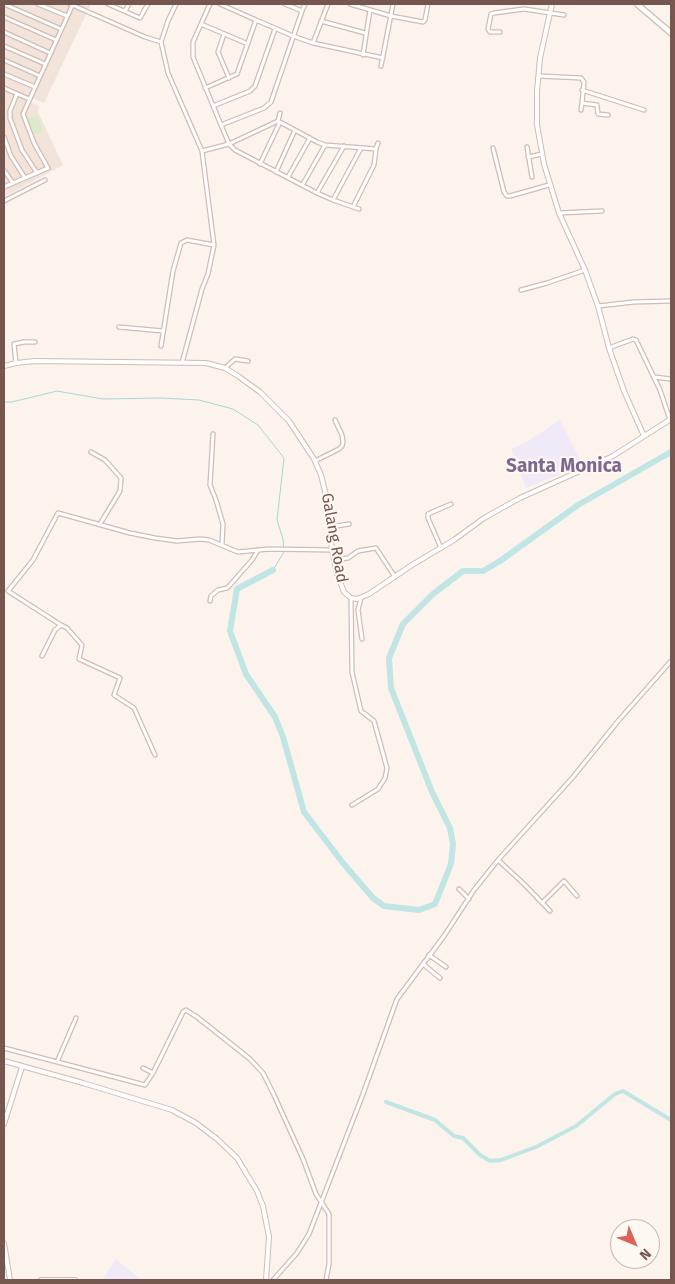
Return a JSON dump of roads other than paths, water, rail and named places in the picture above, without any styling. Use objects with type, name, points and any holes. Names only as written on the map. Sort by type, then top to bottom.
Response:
[{"type":"main road","points":[[637,4],[671,33]]},
{"type":"street","points":[[4,4],[61,29]]},
{"type":"street","points":[[38,4],[67,16]]},
{"type":"street","points":[[4,187],[47,169],[49,166],[34,143],[23,114],[72,4],[145,38],[160,42]]},
{"type":"street","points":[[110,4],[140,18],[148,4]]},
{"type":"street","points":[[126,11],[129,4]]},
{"type":"street","points":[[176,4],[160,42],[168,73],[202,151],[214,245],[208,274],[202,289],[182,363]]},
{"type":"street","points":[[214,4],[209,4],[193,42],[191,53],[229,144],[232,148],[260,164],[303,184],[317,193],[359,209]]},
{"type":"street","points":[[220,4],[313,43],[383,58]]},
{"type":"street","points":[[285,4],[302,12]]},
{"type":"street","points":[[222,125],[264,108],[271,102],[305,4]]},
{"type":"street","points":[[313,43],[328,4]]},
{"type":"street","points":[[350,4],[391,16],[423,22],[428,4]]},
{"type":"street","points":[[382,66],[393,4]]},
{"type":"street","points":[[552,4],[540,58],[537,125],[542,154],[549,185],[559,213],[585,270],[624,391],[644,436]]},
{"type":"street","points":[[500,32],[490,32],[488,29],[491,14],[524,9],[564,15]]},
{"type":"street","points":[[363,55],[370,10]]},
{"type":"street","points":[[4,17],[56,40]]},
{"type":"street","points":[[205,88],[238,73],[256,20]]},
{"type":"street","points":[[321,21],[365,33]]},
{"type":"street","points":[[201,24],[248,44]]},
{"type":"street","points":[[213,106],[255,86],[276,29]]},
{"type":"street","points":[[4,32],[50,53]]},
{"type":"street","points":[[224,34],[218,52],[229,78]]},
{"type":"street","points":[[4,46],[45,64]]},
{"type":"street","points":[[4,60],[40,76]]},
{"type":"street","points":[[4,74],[35,87]]},
{"type":"street","points":[[539,76],[581,78],[584,82],[581,110]]},
{"type":"street","points":[[4,90],[29,99]]},
{"type":"street","points":[[582,90],[644,110]]},
{"type":"street","points":[[17,94],[9,114],[22,150],[37,173]]},
{"type":"street","points":[[582,103],[597,106],[598,114],[608,115]]},
{"type":"street","points":[[260,164],[279,121],[280,113]]},
{"type":"street","points":[[202,151],[229,144],[279,121]]},
{"type":"street","points":[[279,121],[325,145],[376,149]]},
{"type":"street","points":[[276,172],[295,130]]},
{"type":"street","points":[[4,137],[11,156],[24,178]]},
{"type":"street","points":[[288,177],[310,138]]},
{"type":"street","points":[[353,207],[374,165],[378,143]]},
{"type":"street","points":[[303,184],[325,145]]},
{"type":"street","points":[[317,193],[344,146]]},
{"type":"street","points":[[527,147],[532,178]]},
{"type":"street","points":[[333,200],[361,148]]},
{"type":"street","points":[[493,148],[506,196],[549,185]]},
{"type":"street","points":[[528,157],[542,154]]},
{"type":"street","points":[[4,170],[13,184]]},
{"type":"street","points":[[4,201],[45,180]]},
{"type":"street","points":[[559,213],[602,211]]},
{"type":"street","points":[[161,346],[173,271],[181,243],[187,240],[214,245]]},
{"type":"street","points":[[522,290],[547,284],[585,270]]},
{"type":"street","points":[[598,306],[634,302],[671,301]]},
{"type":"street","points":[[119,327],[163,331]]},
{"type":"street","points":[[609,348],[633,339],[636,340],[654,377],[671,420]]},
{"type":"street","points":[[16,362],[14,344],[35,342]]},
{"type":"street","points":[[225,368],[235,359],[248,361]]},
{"type":"street","name":"Galang Road","points":[[4,366],[16,362],[35,361],[182,363],[206,364],[225,368],[254,388],[285,417],[300,435],[315,461],[326,495],[332,550],[341,586],[344,592],[351,598],[361,598],[441,548],[490,514],[520,498],[613,456],[671,420]]},
{"type":"street","points":[[654,377],[671,379]]},
{"type":"street","points":[[315,461],[339,450],[342,446],[342,435],[335,420]]},
{"type":"street","points":[[213,434],[210,485],[223,524],[222,544]]},
{"type":"street","points":[[91,452],[105,460],[121,478],[120,491],[100,524]]},
{"type":"street","points":[[441,548],[428,514],[451,504]]},
{"type":"street","points":[[155,755],[134,708],[114,695],[120,678],[79,659],[82,645],[67,628],[10,594],[8,589],[33,560],[58,513],[155,538],[177,541],[200,539],[222,544],[238,552],[280,549],[332,550]]},
{"type":"street","points":[[330,527],[349,524]]},
{"type":"street","points":[[335,560],[348,558],[358,551],[376,548],[395,577]]},
{"type":"street","points":[[210,601],[211,596],[218,590],[230,585],[252,560],[258,550]]},
{"type":"street","points":[[351,598],[352,672],[361,711],[374,721],[387,768],[385,778],[378,789],[352,805]]},
{"type":"street","points":[[361,598],[358,608],[362,639]]},
{"type":"street","points":[[42,656],[56,630],[61,625]]},
{"type":"street","points":[[273,1280],[299,1250],[322,1203],[397,999],[498,860],[671,661]]},
{"type":"street","points":[[498,860],[550,911]]},
{"type":"street","points":[[542,903],[564,881],[577,896]]},
{"type":"street","points":[[459,889],[468,899]]},
{"type":"street","points":[[429,955],[446,967]]},
{"type":"street","points":[[423,964],[440,978]]},
{"type":"street","points":[[4,1048],[145,1085],[153,1073],[183,1012],[186,1010],[205,1023],[250,1059],[263,1073],[274,1095],[303,1159],[316,1194],[329,1214],[329,1264],[326,1280]]},
{"type":"street","points":[[57,1062],[76,1018]]},
{"type":"street","points":[[4,1061],[172,1110],[196,1123],[227,1148],[235,1156],[257,1191],[264,1211],[269,1241],[266,1280]]},
{"type":"street","points":[[4,1124],[22,1066]]},
{"type":"street","points":[[144,1068],[153,1073]]},
{"type":"street","points":[[4,1243],[10,1280]]},
{"type":"street","points":[[44,1280],[75,1280]]},
{"type":"waterway","points":[[4,402],[12,402],[57,391],[103,399],[161,398],[199,400],[233,409],[258,425],[284,458],[277,520],[283,539],[284,552],[273,570]]},
{"type":"waterway","points":[[273,570],[237,589],[230,631],[246,674],[275,717],[283,737],[304,812],[373,898],[384,906],[419,910],[435,904],[451,864],[453,844],[450,828],[432,792],[391,688],[389,658],[403,624],[433,594],[463,571],[483,571],[578,505],[671,452]]},
{"type":"waterway","points":[[386,1102],[435,1120],[454,1136],[463,1138],[480,1155],[490,1161],[501,1160],[536,1147],[576,1126],[615,1094],[623,1091],[671,1120]]},
{"type":"district","name":"Santa Monica","points":[[564,467]]}]
